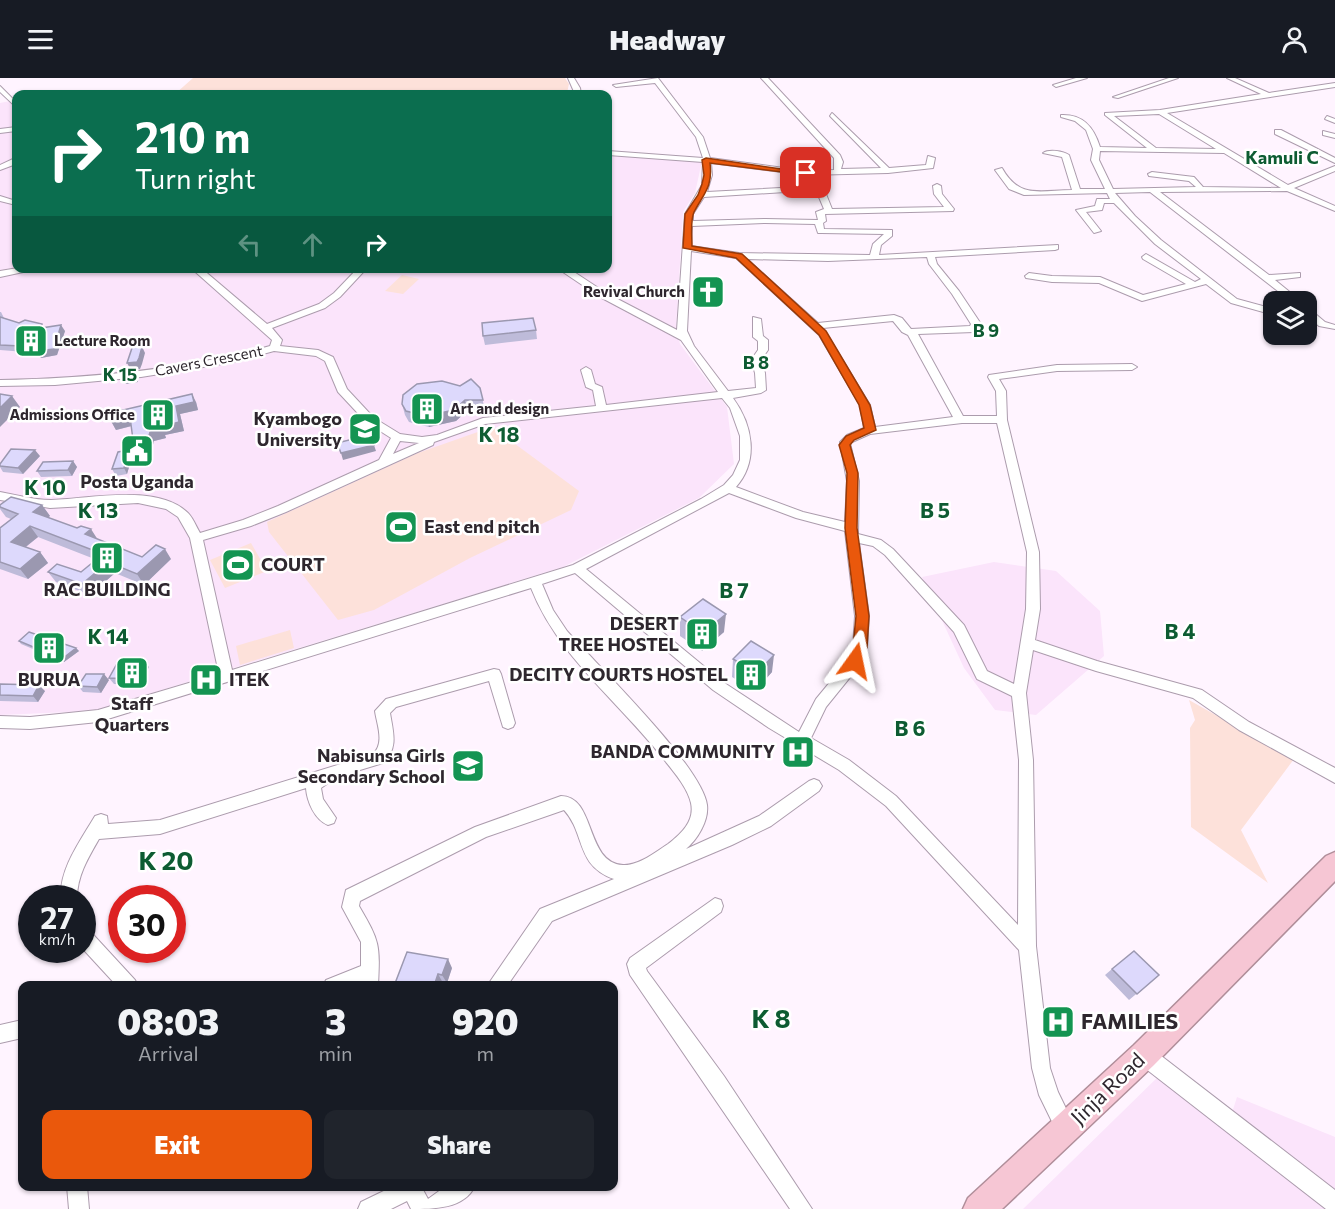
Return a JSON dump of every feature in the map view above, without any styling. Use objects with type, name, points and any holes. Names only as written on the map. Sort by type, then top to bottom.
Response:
[{"type":"highway","name":"Jinja Road","points":[[979,1209],[1144,1055],[1335,864]]},
{"type":"street","points":[[764,78],[784,105],[837,157],[839,162],[837,173]]},
{"type":"street","points":[[1056,85],[1084,78]]},
{"type":"street","points":[[1116,97],[1175,78]]},
{"type":"street","points":[[1230,78],[1268,95]]},
{"type":"street","points":[[0,722],[30,723],[98,716],[535,582],[577,568],[680,516],[728,488],[742,470],[747,452],[742,425],[727,395],[698,359],[685,338],[682,316],[689,214],[702,195],[708,175],[706,153],[699,137],[656,80],[616,85]]},
{"type":"street","points":[[1157,152],[1107,114],[1160,112],[1335,85]]},
{"type":"street","points":[[0,88],[12,100]]},
{"type":"street","points":[[1160,112],[1289,189],[1335,209]]},
{"type":"street","points":[[832,115],[888,171]]},
{"type":"street","points":[[1063,116],[1078,119],[1090,128],[1097,149],[1095,160],[1110,191],[1116,201],[1158,242],[1234,301],[1263,309]]},
{"type":"street","points":[[1278,132],[1335,161]]},
{"type":"street","points":[[1326,133],[1335,136]]},
{"type":"street","points":[[1097,149],[1226,152]]},
{"type":"street","points":[[612,153],[706,160],[795,172],[837,173],[929,167],[932,164],[931,158]]},
{"type":"street","points":[[1047,153],[1065,155],[1077,192]]},
{"type":"street","points":[[999,170],[1007,184],[1019,193],[1289,189],[1335,168]]},
{"type":"street","points":[[1152,174],[1191,179],[1201,189]]},
{"type":"street","points":[[688,225],[765,220],[818,222],[822,221],[820,212],[950,209],[938,194],[937,186]]},
{"type":"street","points":[[702,195],[817,188],[821,191],[829,212]]},
{"type":"street","points":[[1153,190],[1285,291]]},
{"type":"street","points":[[1097,231],[1080,210],[1099,208],[1100,201],[1116,201]]},
{"type":"street","points":[[818,222],[821,231],[888,232],[888,236],[877,244],[874,257]]},
{"type":"street","points":[[687,248],[739,256],[874,257],[1055,247]]},
{"type":"street","points":[[816,326],[894,318],[899,320],[906,331],[912,332],[971,330],[976,326],[956,292],[933,264],[930,254]]},
{"type":"street","points":[[739,256],[816,326],[830,344],[861,397],[870,430]]},
{"type":"street","points":[[1146,257],[1194,285]]},
{"type":"street","points":[[201,273],[276,335],[274,348],[324,355],[332,364],[342,390],[370,420],[397,437],[422,440],[439,438]]},
{"type":"street","points":[[267,327],[322,306],[337,295],[358,273]]},
{"type":"street","points":[[569,273],[603,295],[685,338]]},
{"type":"street","points":[[1269,278],[1297,274]]},
{"type":"street","points":[[1029,276],[1052,279],[1097,279],[1132,295],[1145,298],[1208,280]]},
{"type":"street","points":[[1317,317],[1331,327]]},
{"type":"street","points":[[196,538],[247,523],[282,509],[383,462],[483,420],[602,409],[760,390],[760,373],[756,360],[763,350],[763,340],[758,337],[756,319]]},
{"type":"street","points":[[912,332],[922,356],[943,385],[959,418]]},
{"type":"street","name":"Cavers Crescent","points":[[0,383],[55,382],[131,376],[215,362],[274,348]]},
{"type":"street","points":[[1066,1129],[1049,1095],[1041,1068],[1027,946],[1026,760],[1019,693],[1034,604],[1033,552],[1002,420],[1001,391],[993,377],[994,375],[1057,368],[1132,367]]},
{"type":"street","points":[[586,370],[591,387],[597,387],[602,409]]},
{"type":"street","points":[[802,741],[821,702],[855,661],[860,647],[862,616],[851,532],[854,481],[844,445],[850,438],[870,430],[959,418],[1002,420]]},
{"type":"street","points":[[383,462],[397,437]]},
{"type":"street","points":[[728,488],[877,543],[889,552],[959,629],[982,675],[1019,693]]},
{"type":"street","points":[[0,496],[50,504],[130,498],[174,508],[180,512],[186,518],[196,538],[226,676]]},
{"type":"street","points":[[577,568],[718,686],[802,741],[844,765],[891,801],[1027,946]]},
{"type":"street","points":[[369,979],[369,940],[366,932],[352,914],[350,900],[352,896],[481,832],[561,803],[568,803],[573,808],[593,851],[605,867],[626,873],[636,871],[675,847],[689,835],[695,824],[699,805],[688,781],[552,621],[535,582]]},
{"type":"street","points":[[1028,643],[1096,666],[1197,694],[1244,726],[1335,776]]},
{"type":"street","points":[[70,885],[74,871],[98,826],[160,826],[378,759],[383,755],[387,744],[382,711],[400,699],[494,674],[508,723]]},
{"type":"street","points":[[323,776],[314,785],[313,791],[318,805],[328,818]]},
{"type":"street","points":[[500,981],[546,915],[726,840],[765,821],[814,786]]},
{"type":"street","points":[[715,906],[636,964],[639,975],[717,1083],[802,1209]]},
{"type":"street","points":[[96,950],[124,981]]},
{"type":"street","points":[[0,1034],[18,1030]]},
{"type":"street","points":[[1144,1055],[1335,1203]]},
{"type":"street","points":[[78,1191],[80,1209]]},
{"type":"street","points":[[368,1209],[405,1191]]},
{"type":"street","points":[[413,1191],[422,1209]]},
{"type":"street","points":[[431,1209],[458,1191]]},
{"type":"shaded area","points":[[193,78],[565,78],[569,84],[568,90],[180,90]]},
{"type":"shaded area","name":"Kyambogo University","points":[[10,101],[12,104],[12,159],[7,162],[12,164],[12,273],[612,273],[612,156],[702,161],[695,193],[683,212],[676,329],[680,344],[727,407],[734,464],[699,498],[563,567],[93,711],[0,715],[0,103]]},
{"type":"shaded area","points":[[402,275],[419,279],[403,294],[385,291]]},
{"type":"shaded area","name":"East end pitch","points":[[492,427],[579,491],[571,510],[470,558],[374,610],[338,620],[269,532],[267,522],[418,453]]},
{"type":"shaded area","name":"COURT","points":[[251,543],[267,571],[225,588],[210,560]]},
{"type":"shaded area","points":[[994,562],[1056,571],[1100,611],[1104,656],[1036,715],[995,710],[964,668],[922,577]]},
{"type":"shaded area","points":[[290,630],[294,648],[240,665],[236,646]]},
{"type":"shaded area","points":[[1189,700],[1294,759],[1241,830],[1268,883],[1191,827],[1190,728],[1195,720]]},
{"type":"shaded area","points":[[1165,1070],[1230,1119],[1237,1097],[1335,1137],[1335,1209],[1023,1209]]},
{"type":"building","name":"Lecture Room","points":[[0,317],[19,323],[25,320],[42,324],[41,328],[61,325],[54,349],[37,351],[32,331],[21,346],[0,345]]},
{"type":"building","points":[[533,318],[536,330],[483,336],[482,323]]},
{"type":"building","points":[[135,339],[139,340],[139,347],[142,347],[139,358],[137,362],[127,363]]},
{"type":"building","points":[[135,373],[135,376],[123,378],[124,374]]},
{"type":"building","points":[[471,379],[480,388],[483,400],[465,400],[454,410],[426,416],[406,411],[402,404],[403,395],[417,384],[442,381],[460,386]]},
{"type":"building","points":[[0,394],[12,396],[0,408]]},
{"type":"building","points":[[192,394],[194,402],[176,406],[179,422],[150,432],[144,454],[135,455],[130,417],[111,421],[110,413]]},
{"type":"building","points":[[369,435],[374,445],[341,453],[337,443]]},
{"type":"building","points":[[11,449],[35,450],[18,468],[0,466]]},
{"type":"building","points":[[129,450],[124,468],[112,469],[118,452]]},
{"type":"building","points":[[73,461],[68,470],[37,471],[43,462]]},
{"type":"building","points":[[11,497],[42,505],[33,512],[77,528],[81,526],[91,529],[85,534],[142,557],[156,545],[165,549],[137,574],[108,562],[82,584],[48,572],[57,564],[81,572],[103,554],[30,526],[11,542],[40,552],[20,569],[0,562],[0,528],[18,514],[0,507]]},
{"type":"building","points":[[703,599],[726,614],[703,633],[680,617]]},
{"type":"building","name":"BURUA","points":[[29,632],[76,648],[62,659],[19,641]]},
{"type":"building","points":[[751,641],[774,655],[757,673],[733,659]]},
{"type":"building","points":[[119,660],[145,661],[137,674],[132,674],[130,679],[109,678]]},
{"type":"building","points":[[86,674],[104,674],[97,687],[78,686]]},
{"type":"building","points":[[0,684],[39,685],[33,696],[0,695]]},
{"type":"building","points":[[1134,951],[1159,975],[1137,994],[1112,969]]},
{"type":"building","points":[[407,952],[448,959],[442,975],[438,974],[436,981],[396,981]]},
{"type":"place","name":"Revival Church","points":[[708,292]]},
{"type":"place","name":"Lecture Room","points":[[31,341]]},
{"type":"place","name":"Art and design","points":[[427,409]]},
{"type":"place","name":"Admissions Office","points":[[158,415]]},
{"type":"place","name":"Kyambogo University","points":[[365,429]]},
{"type":"place","name":"Posta Uganda","points":[[137,451]]},
{"type":"place","name":"East end pitch","points":[[401,527]]},
{"type":"place","name":"RAC BUILDING","points":[[107,558]]},
{"type":"place","name":"COURT","points":[[238,565]]},
{"type":"place","name":"DESERT TREE HOSTEL","points":[[702,634]]},
{"type":"place","name":"BURUA","points":[[49,648]]},
{"type":"place","name":"Staff Quarters","points":[[132,673]]},
{"type":"place","name":"DECITY COURTS HOSTEL","points":[[751,675]]},
{"type":"place","name":"ITEK","points":[[206,680]]},
{"type":"place","name":"BANDA COMMUNITY","points":[[798,752]]},
{"type":"place","name":"Nabisunsa Girls Secondary School","points":[[468,766]]},
{"type":"place","name":"FAMILIES","points":[[1058,1022]]},
{"type":"district","name":"Kamuli C","points":[[1282,158]]},
{"type":"district","name":"B 9","points":[[986,331]]},
{"type":"district","name":"B 8","points":[[756,363]]},
{"type":"district","name":"K 15","points":[[120,375]]},
{"type":"district","name":"K 18","points":[[499,435]]},
{"type":"district","name":"K 10","points":[[45,488]]},
{"type":"district","name":"K 13","points":[[98,511]]},
{"type":"district","name":"B 5","points":[[935,511]]},
{"type":"district","name":"B 7","points":[[734,591]]},
{"type":"district","name":"B 4","points":[[1180,632]]},
{"type":"district","name":"K 14","points":[[108,637]]},
{"type":"district","name":"B 6","points":[[910,729]]},
{"type":"district","name":"K 20","points":[[166,861]]},
{"type":"district","name":"K 8","points":[[771,1019]]},
{"type":"route","points":[[806,173],[706,160],[708,175],[706,184],[702,195],[689,214],[687,248],[739,256],[823,333],[865,405],[870,430],[850,438],[844,445],[854,481],[851,528],[862,616],[860,647],[855,661]]}]
